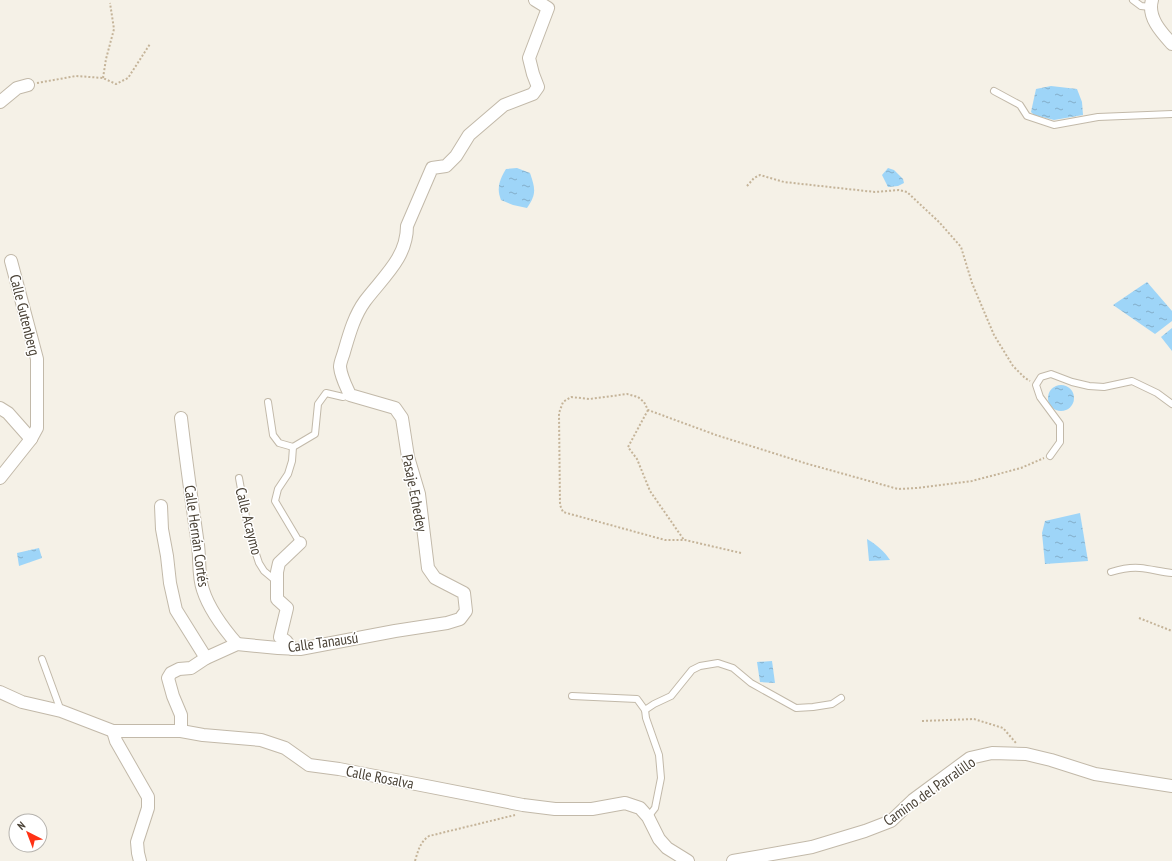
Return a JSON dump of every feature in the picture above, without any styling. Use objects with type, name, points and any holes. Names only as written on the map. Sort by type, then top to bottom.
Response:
[{"type":"street","points":[[350,395],[344,384],[340,365],[352,326],[364,302],[379,286],[399,259],[407,236],[408,226],[432,168],[446,166],[456,156],[469,135],[504,105],[533,94],[538,86],[529,58],[548,8],[535,0]]},
{"type":"street","points":[[1151,4],[1154,21],[1172,44]]},
{"type":"street","points":[[0,102],[17,88],[28,85]]},
{"type":"street","name":"Calle Gutenberg","points":[[11,261],[37,359],[37,428],[31,439]]},
{"type":"street","name":"Pasaje Echedey","points":[[350,395],[395,408],[402,418],[408,457],[419,494],[428,568],[435,578],[464,593],[466,611]]},
{"type":"street","points":[[0,408],[8,413],[31,439],[0,478]]},
{"type":"street","name":"Calle Hernán Cortés","points":[[181,418],[203,590],[213,612],[237,644]]},
{"type":"street","points":[[161,506],[162,529],[170,583],[176,610],[206,658]]},
{"type":"street","points":[[292,649],[286,641],[280,637],[287,608],[277,599],[277,572],[279,563],[300,543]]},
{"type":"street","name":"Calle Tanausú","points":[[181,731],[181,715],[173,696],[168,678],[171,673],[179,669],[191,668],[206,658],[237,644],[300,649],[395,630],[447,623],[460,619],[466,611]]},
{"type":"street","points":[[0,692],[22,702],[61,711],[113,732],[116,741],[148,797],[148,808],[137,842],[140,861]]},
{"type":"street","name":"Calle Rosalva","points":[[113,732],[181,731],[203,735],[261,740],[284,748],[309,765],[340,769],[523,805],[555,809],[592,809],[625,803],[640,808],[648,817]]},
{"type":"street","name":"Camino del Parralillo","points":[[733,861],[812,847],[865,831],[891,821],[913,800],[970,758],[992,753],[1026,754],[1095,774],[1172,786]]},
{"type":"street","points":[[648,817],[659,839],[667,848],[688,861]]},
{"type":"lane","points":[[1133,0],[1141,6],[1151,4]]},
{"type":"lane","points":[[994,90],[1020,105],[1027,116],[1054,126],[1098,117],[1172,114]]},
{"type":"lane","points":[[1050,456],[1060,442],[1060,424],[1040,397],[1036,385],[1041,377],[1051,374],[1072,382],[1089,386],[1104,387],[1132,381],[1158,393],[1172,404]]},
{"type":"lane","points":[[268,402],[273,435],[279,443],[293,447],[315,434],[318,404],[326,393],[343,397],[350,395]]},
{"type":"lane","points":[[293,447],[292,461],[288,474],[278,489],[275,501],[300,543]]},
{"type":"lane","name":"Calle Acaymo","points":[[239,478],[249,533],[259,563],[264,571],[277,581]]},
{"type":"lane","points":[[1111,572],[1125,568],[1140,568],[1172,573]]},
{"type":"lane","points":[[42,659],[61,711]]},
{"type":"lane","points":[[645,710],[671,696],[692,670],[700,666],[718,663],[733,668],[751,683],[796,708],[832,704],[841,698]]},
{"type":"lane","points":[[572,696],[637,699],[645,710],[646,718],[659,755],[661,778],[655,808],[648,817]]},
{"type":"path","points":[[103,78],[106,59],[114,29],[110,3]]},
{"type":"path","points":[[28,85],[76,76],[103,78],[116,84],[128,78],[150,44]]},
{"type":"path","points":[[747,186],[754,178],[760,175],[784,182],[875,192],[898,190],[907,192],[939,222],[961,246],[972,283],[994,335],[1013,366],[1025,378],[1036,385]]},
{"type":"path","points":[[741,553],[685,540],[665,540],[563,512],[560,505],[559,413],[563,402],[572,397],[590,399],[627,394],[638,397],[644,402],[648,410],[716,435],[801,462],[898,489],[972,482],[1021,468],[1050,456]]},
{"type":"path","points":[[648,410],[628,447],[637,459],[650,491],[685,540]]},
{"type":"path","points":[[1139,618],[1172,631]]},
{"type":"path","points":[[922,721],[974,719],[995,725],[1003,728],[1026,754]]},
{"type":"path","points":[[415,861],[423,840],[429,836],[511,816],[519,813],[523,805]]},
{"type":"water","points":[[1051,86],[1077,89],[1082,102],[1083,115],[1054,120],[1034,115],[1031,112],[1036,89]]},
{"type":"water","points":[[517,168],[530,173],[533,183],[534,195],[527,208],[513,205],[501,200],[499,192],[499,184],[506,169]]},
{"type":"water","points":[[888,168],[894,170],[903,179],[904,183],[898,186],[888,187],[882,175]]},
{"type":"water","points":[[1147,282],[1172,311],[1172,321],[1155,334],[1113,305]]},
{"type":"water","points":[[1172,328],[1172,351],[1161,337]]},
{"type":"water","points":[[1061,385],[1070,389],[1074,398],[1070,407],[1061,411],[1052,407],[1048,398],[1052,389]]},
{"type":"water","points":[[1080,513],[1088,561],[1045,564],[1042,533],[1045,521]]},
{"type":"water","points":[[867,539],[880,548],[890,560],[869,561]]},
{"type":"water","points":[[39,548],[42,558],[19,566],[17,553]]},
{"type":"water","points":[[772,661],[775,683],[760,682],[757,662]]}]
